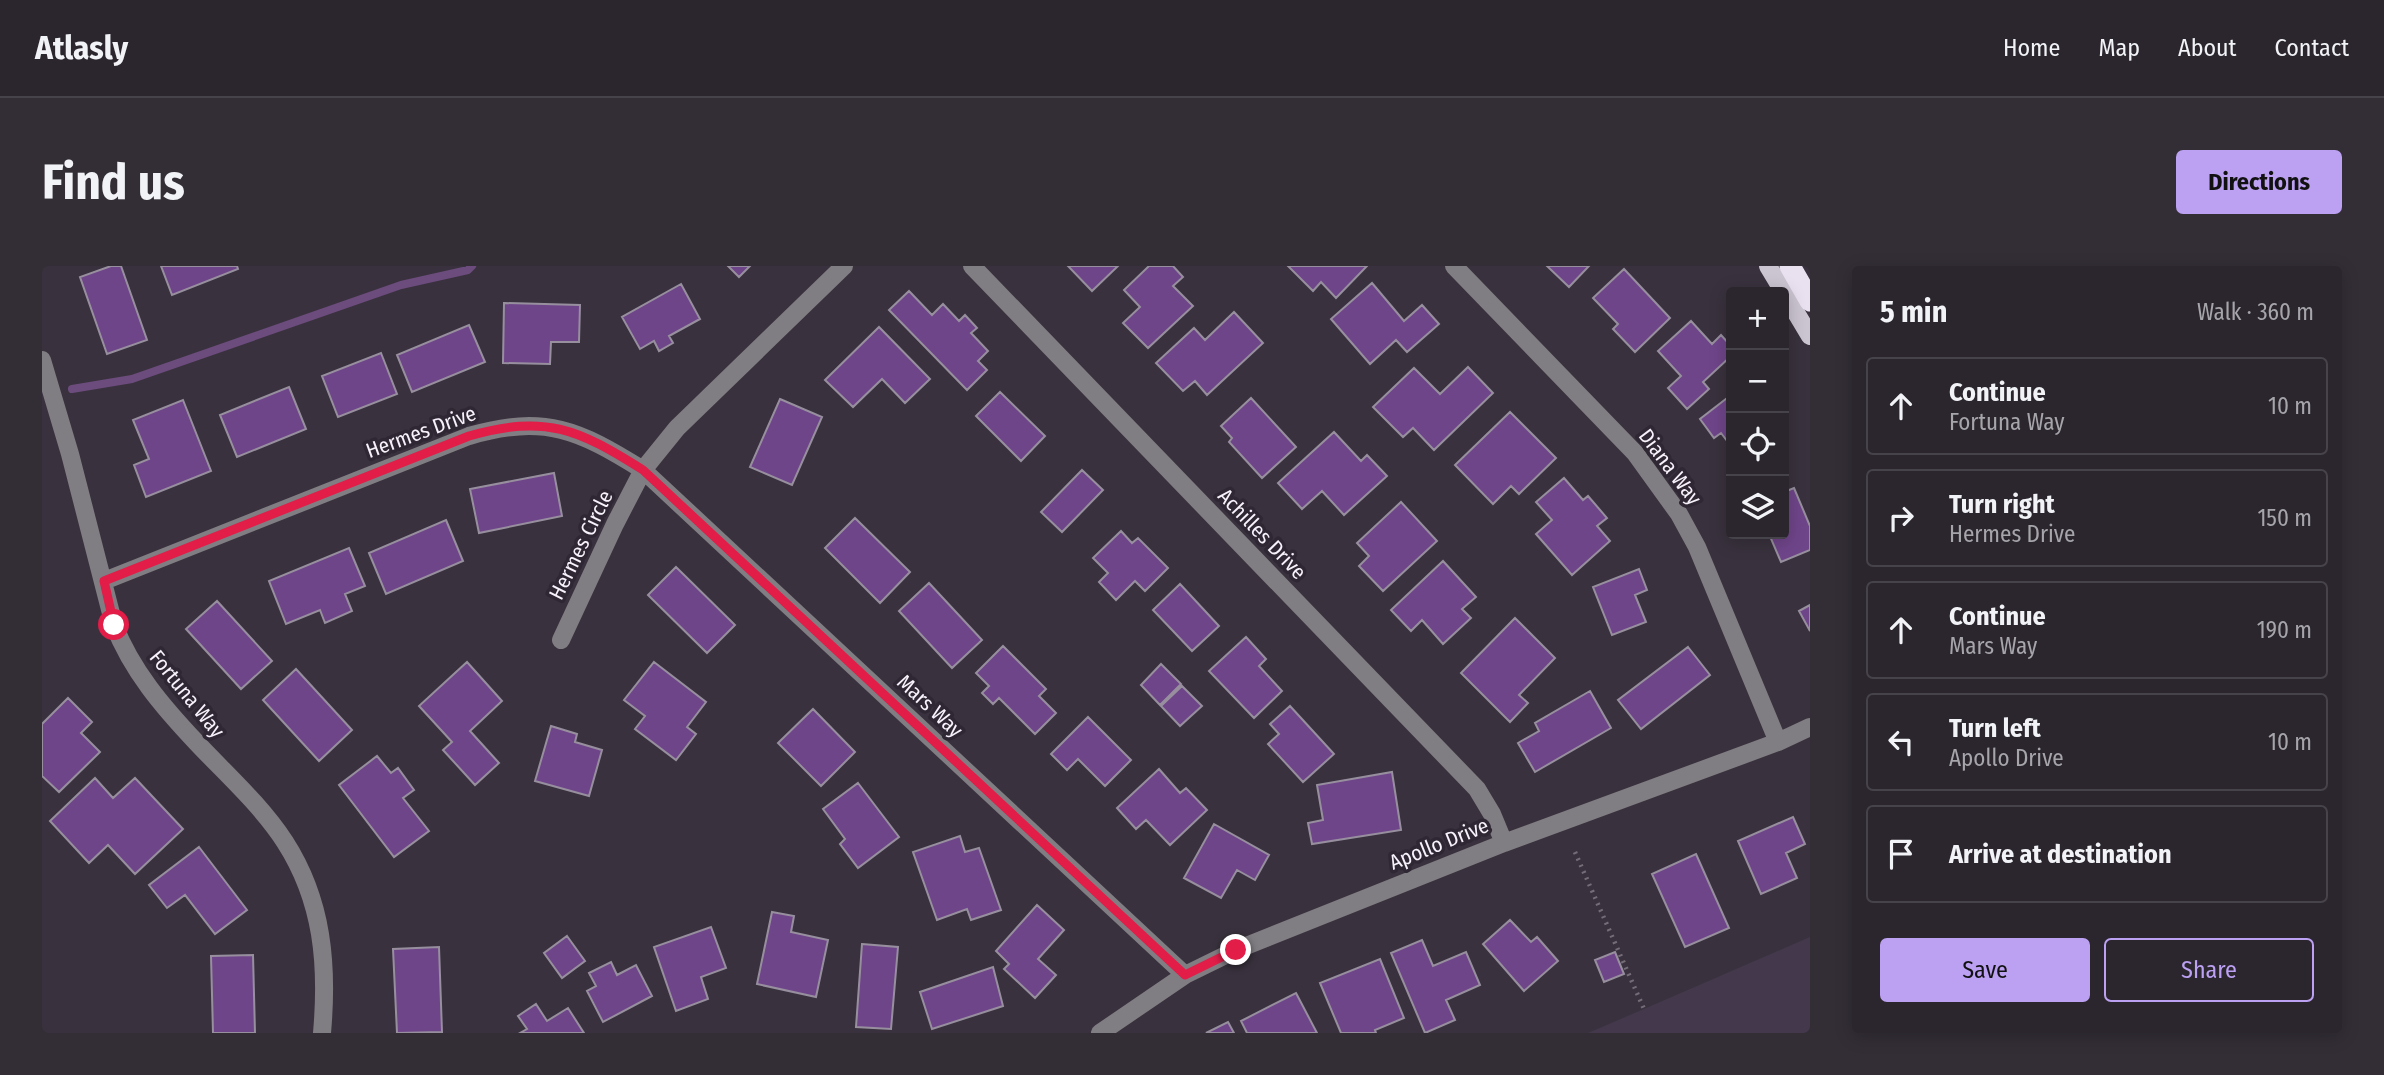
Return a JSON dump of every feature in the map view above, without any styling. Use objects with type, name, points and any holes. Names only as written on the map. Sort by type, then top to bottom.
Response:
[{"type":"highway","points":[[1790,266],[1810,301]]},
{"type":"main road","points":[[1768,266],[1810,336]]},
{"type":"street","points":[[643,470],[677,428],[844,266]]},
{"type":"street","name":"Achilles Drive","points":[[972,266],[1476,789],[1489,807],[1504,843]]},
{"type":"street","name":"Diana Way","points":[[1454,266],[1635,453],[1658,483],[1697,547],[1778,742]]},
{"type":"street","name":"Fortuna Way","points":[[42,360],[121,643],[144,681],[172,717],[266,817],[285,842],[299,869],[320,929],[325,965],[322,1033]]},
{"type":"street","name":"Hermes Drive","points":[[104,581],[456,440],[488,430],[524,425],[565,430],[602,444],[643,470]]},
{"type":"street","name":"Hermes Circle","points":[[561,640],[643,470]]},
{"type":"street","name":"Mars Way","points":[[643,470],[1185,975]]},
{"type":"street","name":"Apollo Drive","points":[[1100,1033],[1185,975],[1236,950],[1504,843],[1778,742],[1810,727]]},
{"type":"path","points":[[1575,852],[1644,1009]]},
{"type":"shaded area","points":[[1810,937],[1810,1033],[1588,1033],[1644,1009]]},
{"type":"building","points":[[111,266],[121,266],[147,340],[107,354],[80,277]]},
{"type":"building","points":[[161,266],[237,266],[238,269],[172,295]]},
{"type":"building","points":[[728,266],[750,266],[739,277]]},
{"type":"building","points":[[1068,266],[1118,266],[1092,291]]},
{"type":"building","points":[[1149,266],[1173,266],[1183,277],[1173,286],[1193,306],[1148,348],[1123,323],[1140,307],[1124,290]]},
{"type":"building","points":[[1288,266],[1367,266],[1336,298],[1321,282],[1313,291]]},
{"type":"building","points":[[1547,266],[1589,266],[1569,287]]},
{"type":"building","points":[[1624,269],[1670,318],[1635,352],[1613,329],[1618,324],[1593,298]]},
{"type":"building","points":[[1372,283],[1404,321],[1422,305],[1439,324],[1407,352],[1396,340],[1370,364],[1331,319]]},
{"type":"building","points":[[681,284],[700,319],[669,336],[673,343],[659,351],[654,341],[640,349],[622,317]]},
{"type":"building","points":[[909,291],[932,315],[943,304],[959,321],[965,315],[977,328],[971,333],[988,351],[978,361],[987,370],[967,390],[889,310]]},
{"type":"building","points":[[504,303],[580,305],[579,342],[551,342],[550,364],[503,363]]},
{"type":"building","points":[[1234,312],[1263,343],[1207,395],[1195,381],[1183,391],[1156,363],[1194,328],[1205,340]]},
{"type":"building","points":[[1691,321],[1712,344],[1721,335],[1726,340],[1726,361],[1703,382],[1709,389],[1687,409],[1668,388],[1681,376],[1658,351]]},
{"type":"building","points":[[469,325],[485,362],[412,392],[397,355]]},
{"type":"building","points":[[879,327],[930,379],[905,403],[882,379],[853,407],[825,380]]},
{"type":"building","points":[[381,353],[397,394],[338,417],[322,376]]},
{"type":"building","points":[[1468,367],[1493,393],[1434,450],[1413,428],[1403,437],[1373,407],[1414,368],[1440,394]]},
{"type":"building","points":[[289,387],[306,429],[237,457],[220,415]]},
{"type":"building","points":[[1000,392],[1045,436],[1021,461],[976,416]]},
{"type":"building","points":[[1251,398],[1296,447],[1262,478],[1229,442],[1232,438],[1221,426]]},
{"type":"building","points":[[780,399],[822,417],[792,485],[750,467]]},
{"type":"building","points":[[1726,399],[1726,440],[1721,433],[1714,438],[1700,419]]},
{"type":"building","points":[[183,400],[211,471],[146,497],[134,465],[149,459],[133,420]]},
{"type":"building","points":[[1510,412],[1556,458],[1519,494],[1511,486],[1493,504],[1455,465]]},
{"type":"building","points":[[1334,432],[1361,461],[1367,455],[1387,476],[1344,515],[1322,491],[1302,509],[1278,483]]},
{"type":"building","points":[[1082,470],[1103,490],[1062,532],[1041,512]]},
{"type":"building","points":[[554,473],[562,516],[479,533],[470,489]]},
{"type":"building","points":[[1564,478],[1583,500],[1588,496],[1607,518],[1597,526],[1610,541],[1572,575],[1536,534],[1552,520],[1536,502]]},
{"type":"building","points":[[1794,488],[1810,526],[1810,550],[1781,562],[1771,539],[1789,539],[1789,490]]},
{"type":"building","points":[[1401,502],[1437,541],[1383,591],[1359,566],[1369,556],[1357,543]]},
{"type":"building","points":[[855,518],[910,572],[880,603],[825,548]]},
{"type":"building","points":[[446,520],[463,561],[386,594],[369,553]]},
{"type":"building","points":[[1121,531],[1132,543],[1138,538],[1168,568],[1145,591],[1135,581],[1116,600],[1099,582],[1108,573],[1093,558]]},
{"type":"building","points":[[349,548],[365,586],[345,594],[352,611],[325,623],[320,610],[286,624],[269,581]]},
{"type":"building","points":[[1443,561],[1476,597],[1462,609],[1471,618],[1443,644],[1422,620],[1411,631],[1391,610]]},
{"type":"building","points":[[676,567],[735,625],[707,653],[648,595]]},
{"type":"building","points":[[1639,569],[1647,590],[1635,595],[1646,622],[1612,635],[1593,587]]},
{"type":"building","points":[[929,583],[982,640],[952,668],[899,611]]},
{"type":"building","points":[[1180,584],[1219,626],[1192,651],[1153,610]]},
{"type":"building","points":[[217,601],[272,661],[241,689],[186,629]]},
{"type":"building","points":[[1810,605],[1810,631],[1799,611]]},
{"type":"building","points":[[1515,618],[1555,658],[1519,695],[1528,703],[1510,722],[1461,673]]},
{"type":"building","points":[[1246,637],[1266,659],[1259,666],[1282,691],[1254,718],[1209,671]]},
{"type":"building","points":[[1003,646],[1046,689],[1039,696],[1056,713],[1035,734],[999,698],[993,704],[982,693],[989,686],[976,673]]},
{"type":"building","points":[[1688,647],[1710,675],[1641,729],[1618,700]]},
{"type":"building","points":[[467,662],[502,701],[470,731],[499,763],[475,785],[443,750],[452,742],[419,706]]},
{"type":"building","points":[[654,662],[706,702],[687,727],[696,734],[676,760],[635,729],[645,716],[624,700]]},
{"type":"building","points":[[1161,664],[1181,684],[1160,705],[1141,685]]},
{"type":"building","points":[[296,669],[352,730],[319,761],[263,700]]},
{"type":"building","points":[[1182,686],[1202,706],[1180,726],[1161,706]]},
{"type":"building","points":[[1590,691],[1611,728],[1535,772],[1518,743],[1539,731],[1535,723]]},
{"type":"building","points":[[68,698],[92,722],[81,733],[100,752],[59,792],[42,776],[42,724]]},
{"type":"building","points":[[1290,706],[1334,754],[1303,782],[1268,744],[1279,734],[1270,724]]},
{"type":"building","points":[[813,709],[855,752],[821,786],[778,743]]},
{"type":"building","points":[[1088,717],[1131,760],[1105,786],[1078,759],[1067,770],[1051,754]]},
{"type":"building","points":[[551,726],[577,734],[575,742],[602,750],[589,796],[535,781]]},
{"type":"building","points":[[377,756],[391,773],[398,768],[414,790],[403,798],[429,831],[394,857],[339,785]]},
{"type":"building","points":[[1159,769],[1180,793],[1186,788],[1207,810],[1170,845],[1146,820],[1136,829],[1117,808]]},
{"type":"building","points":[[1392,772],[1401,830],[1312,844],[1308,823],[1323,820],[1317,785]]},
{"type":"building","points":[[95,778],[113,798],[135,778],[183,829],[135,874],[108,845],[89,863],[50,821]]},
{"type":"building","points":[[858,783],[899,837],[858,868],[840,844],[845,839],[823,809]]},
{"type":"building","points":[[1793,817],[1805,844],[1786,853],[1797,878],[1761,894],[1738,841]]},
{"type":"building","points":[[1214,824],[1269,855],[1255,880],[1237,870],[1221,898],[1184,878]]},
{"type":"building","points":[[960,836],[965,852],[979,848],[1001,910],[971,920],[967,909],[937,920],[913,852]]},
{"type":"building","points":[[199,847],[247,910],[215,934],[185,895],[167,908],[149,885]]},
{"type":"building","points":[[1696,854],[1729,928],[1685,947],[1652,874]]},
{"type":"building","points":[[1037,905],[1064,930],[1038,959],[1056,975],[1035,998],[1004,969],[1009,964],[996,951]]},
{"type":"building","points":[[772,912],[794,916],[791,932],[828,940],[816,997],[757,984]]},
{"type":"building","points":[[1510,920],[1531,942],[1537,937],[1558,961],[1524,991],[1483,944]]},
{"type":"building","points":[[711,927],[726,968],[701,977],[708,999],[676,1011],[654,947]]},
{"type":"building","points":[[567,936],[585,961],[562,978],[544,953]]},
{"type":"building","points":[[1422,940],[1433,966],[1466,952],[1480,985],[1446,1000],[1455,1020],[1425,1033],[1391,953]]},
{"type":"building","points":[[862,944],[898,947],[891,1029],[856,1027]]},
{"type":"building","points":[[439,947],[442,1032],[397,1033],[393,949]]},
{"type":"building","points":[[1615,952],[1624,974],[1604,982],[1595,960]]},
{"type":"building","points":[[253,955],[255,1033],[213,1033],[211,956]]},
{"type":"building","points":[[1380,959],[1404,1018],[1375,1030],[1376,1033],[1341,1033],[1320,983]]},
{"type":"building","points":[[611,962],[617,975],[636,965],[652,996],[603,1022],[587,991],[596,986],[589,973]]},
{"type":"building","points":[[993,967],[1003,1006],[932,1029],[920,992]]},
{"type":"building","points":[[1296,993],[1317,1033],[1247,1033],[1241,1021]]},
{"type":"building","points":[[536,1004],[547,1021],[568,1008],[584,1033],[520,1033],[527,1029],[518,1016]]},
{"type":"building","points":[[1228,1022],[1234,1033],[1206,1033]]},
{"type":"waterway","points":[[72,389],[132,379],[401,285],[468,270],[472,266]]},
{"type":"route","points":[[114,625],[104,581],[469,436],[488,430],[524,425],[565,430],[602,444],[643,470],[1185,975],[1236,950]]}]
